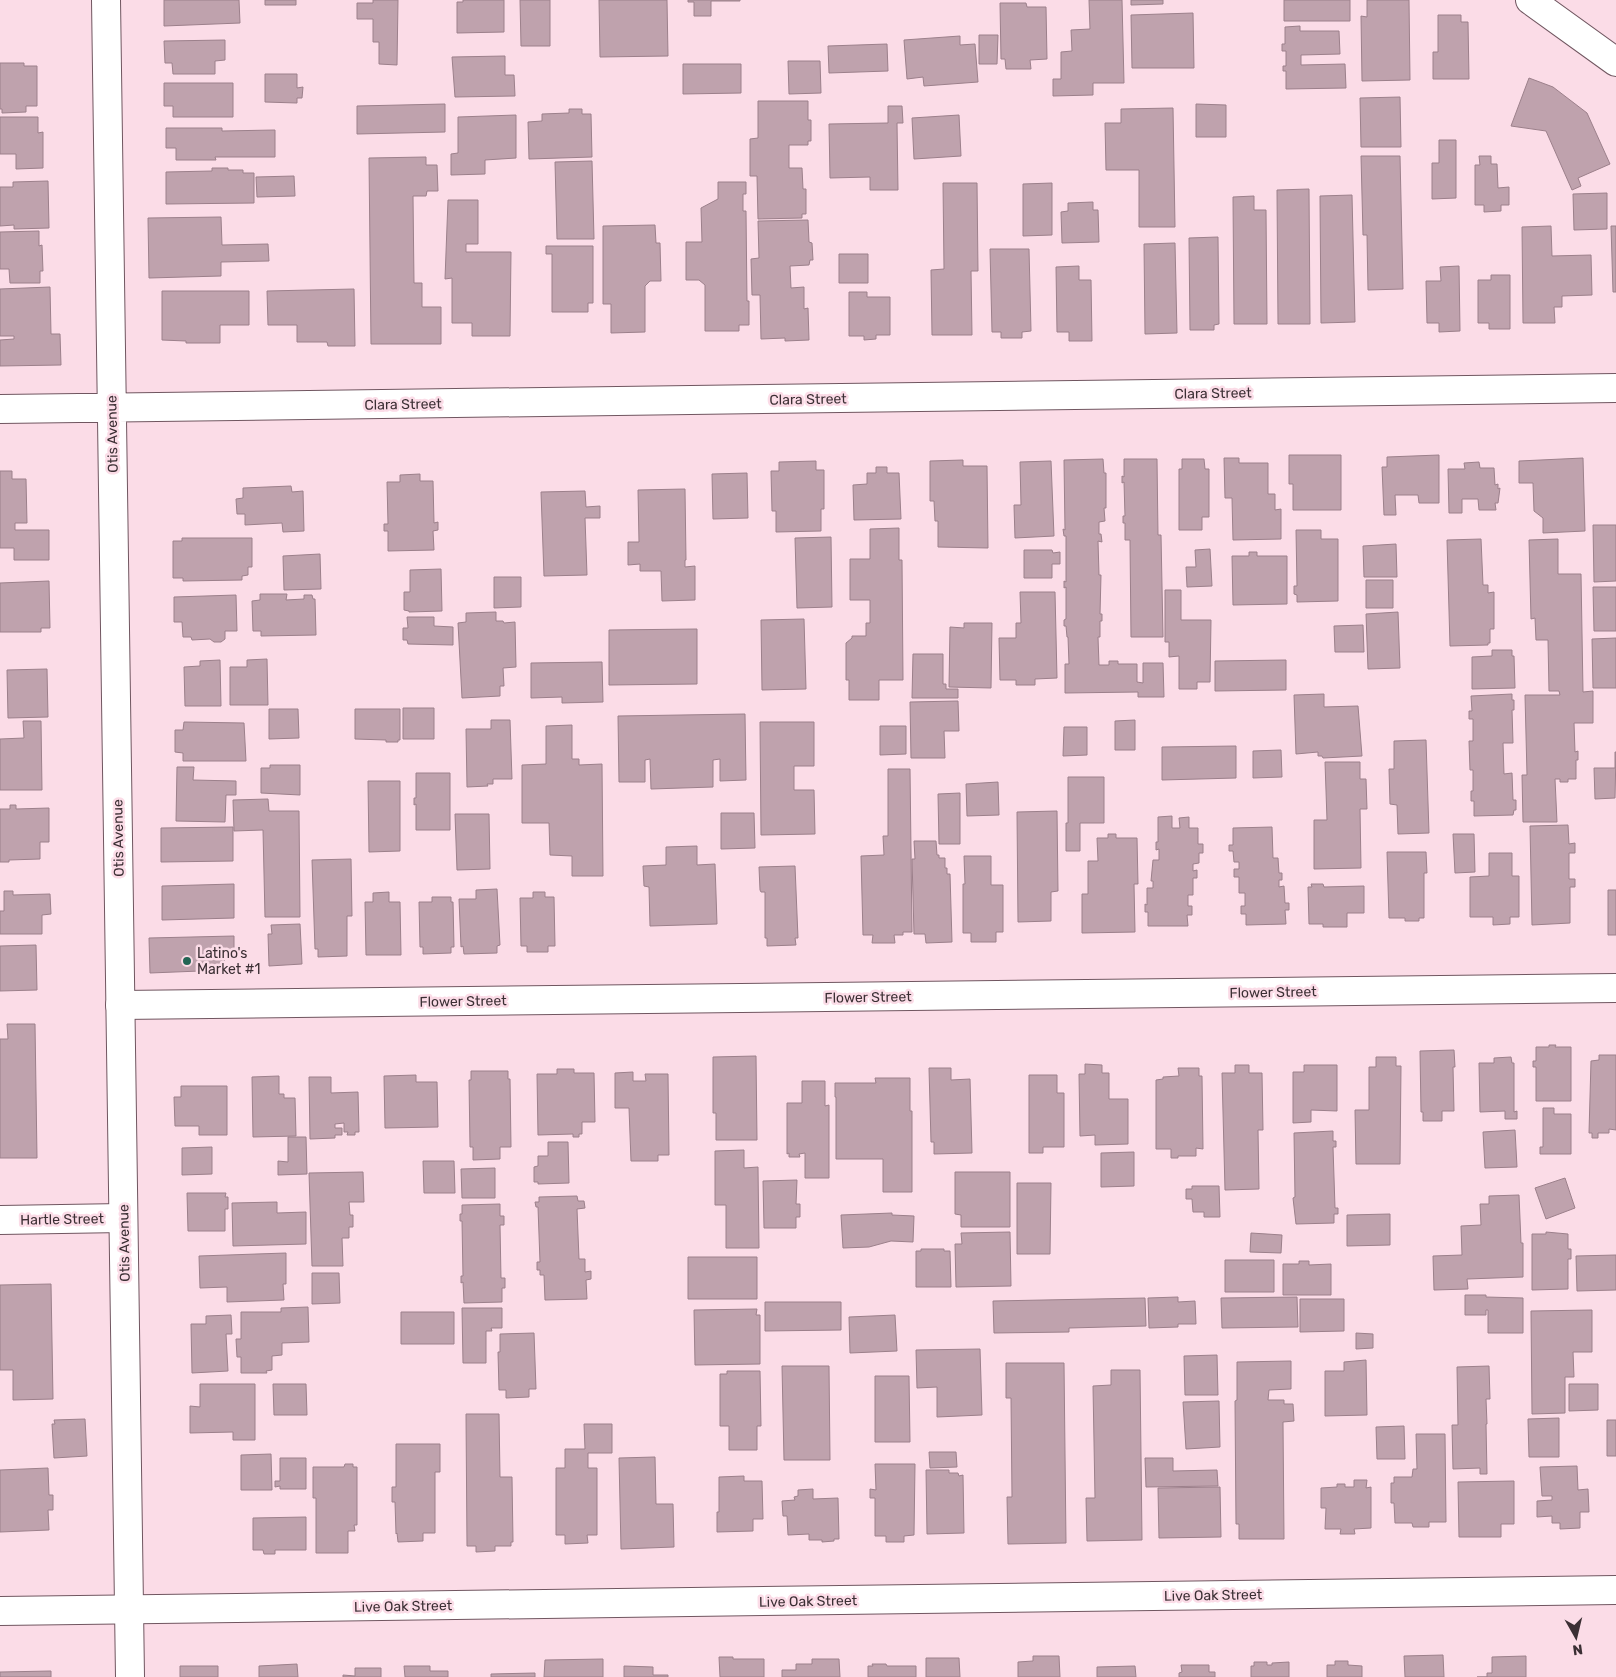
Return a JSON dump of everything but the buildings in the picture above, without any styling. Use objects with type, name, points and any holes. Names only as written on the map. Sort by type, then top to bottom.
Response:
[{"type":"street","name":"Otis Avenue","points":[[106,0],[130,1677]]},
{"type":"street","points":[[1530,0],[1616,62]]},
{"type":"street","name":"Clara Street","points":[[0,409],[1616,388]]},
{"type":"street","name":"Flower Street","points":[[120,1005],[1616,988]]},
{"type":"street","name":"Hartle Street","points":[[0,1220],[123,1218]]},
{"type":"street","name":"Live Oak Street","points":[[0,1611],[1616,1590]]},
{"type":"place","name":"Latino's Market #1","points":[[187,961]]}]
